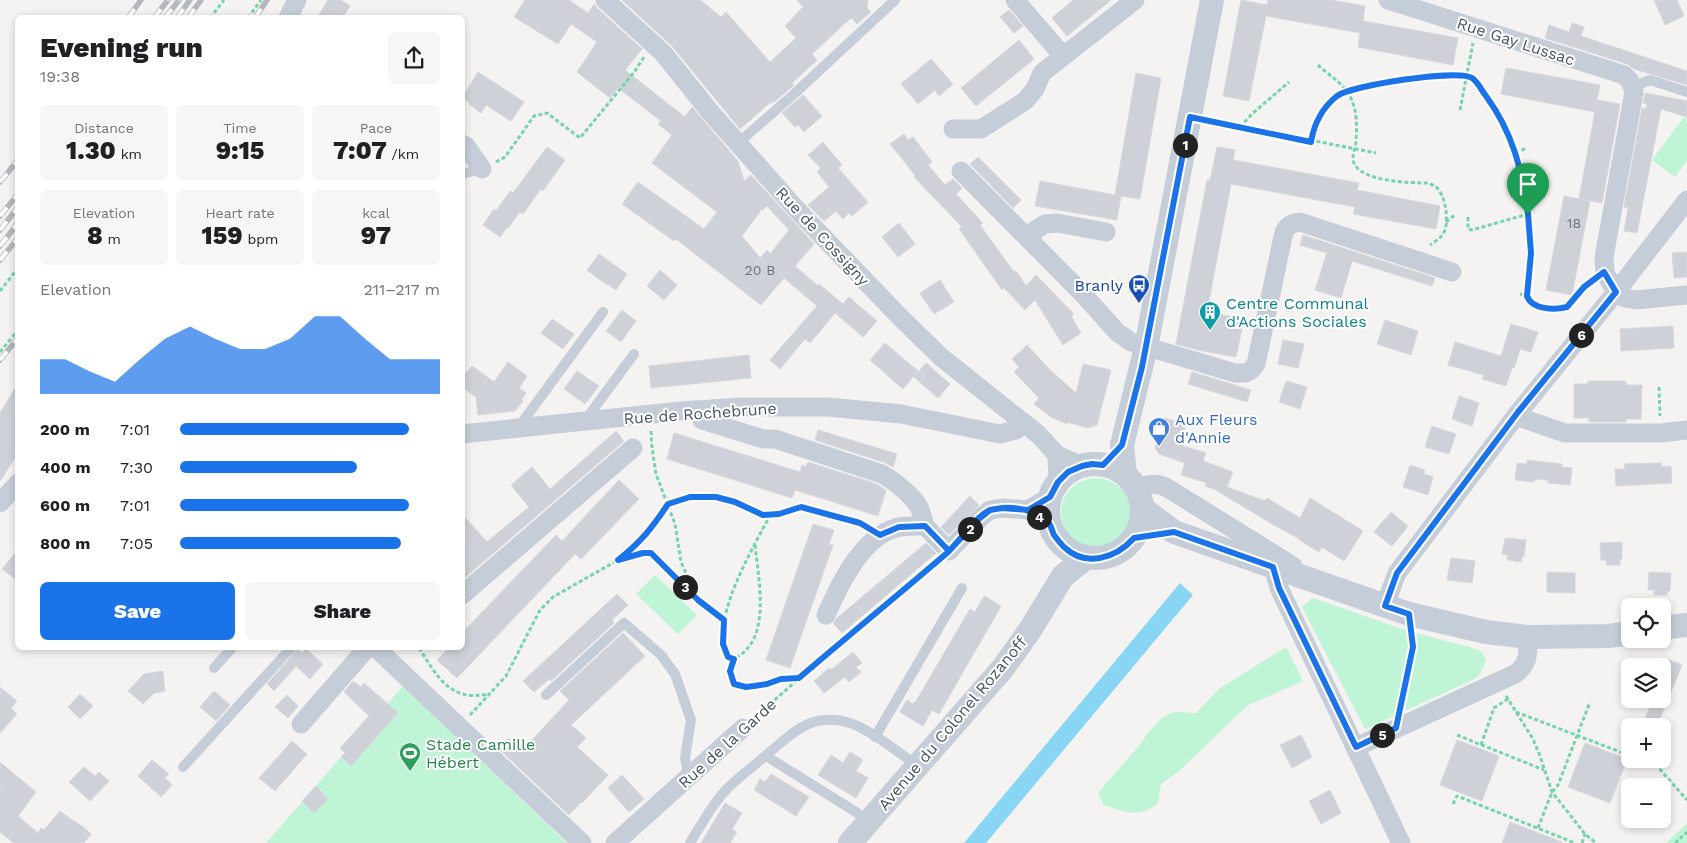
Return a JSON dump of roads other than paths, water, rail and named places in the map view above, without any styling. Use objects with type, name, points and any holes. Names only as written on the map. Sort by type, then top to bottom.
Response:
[{"type":"street","points":[[290,15],[297,0]]},
{"type":"street","name":"Rue de Cossigny","points":[[606,0],[664,53],[711,114],[799,212],[941,357],[1039,435],[1057,455],[1092,466]]},
{"type":"street","points":[[1015,0],[1063,56]]},
{"type":"street","points":[[953,129],[981,129],[1025,101],[1042,73],[1135,0]]},
{"type":"street","points":[[1057,455],[1054,490],[1048,514],[1049,523],[1055,537],[1065,548],[1086,558],[1100,558],[1113,555],[1125,548],[1139,529],[1134,491],[1122,445],[1146,347],[1212,0]]},
{"type":"street","name":"Rue Gay Lussac","points":[[1388,0],[1624,75],[1630,81],[1634,92]]},
{"type":"street","points":[[1634,92],[1604,257],[1604,272],[1616,292],[1625,298],[1636,300],[1687,295]]},
{"type":"street","points":[[465,146],[482,169]]},
{"type":"street","points":[[961,171],[1117,332],[1131,342],[1235,373],[1248,373],[1256,364],[1284,232],[1287,226],[1293,223],[1300,222],[1452,272]]},
{"type":"street","points":[[1385,606],[1397,573],[1518,412],[1616,292],[1687,200]]},
{"type":"street","points":[[1026,236],[1045,224],[1057,223],[1106,232]]},
{"type":"street","name":"Rue de Rochebrune","points":[[465,434],[680,411],[742,407],[828,407],[901,414],[1000,434],[1016,430],[1024,423]]},
{"type":"street","points":[[1518,412],[1524,419],[1565,433],[1661,434],[1687,430]]},
{"type":"street","points":[[702,420],[763,439],[774,439],[890,478],[917,503],[925,526],[949,551],[990,510],[1002,508],[1028,510],[1049,523]]},
{"type":"street","points":[[1028,510],[1054,490],[1068,472],[1092,466],[1122,445]]},
{"type":"street","points":[[465,592],[633,448]]},
{"type":"street","points":[[1092,466],[1118,470],[1134,491],[1174,532],[1409,614],[1486,632],[1528,637],[1621,634]]},
{"type":"street","points":[[1134,491],[1153,483],[1161,484],[1316,581]]},
{"type":"street","points":[[0,503],[15,486]]},
{"type":"street","points":[[826,615],[840,585],[854,564],[880,535],[899,527],[925,526]]},
{"type":"street","points":[[1134,538],[1174,532]]},
{"type":"street","name":"Avenue du Colonel Rozanoff","points":[[1064,575],[1065,548]]},
{"type":"street","name":"Avenue du Colonel Rozanoff","points":[[850,843],[1003,668],[1030,630],[1064,575],[1086,558]]},
{"type":"street","points":[[1273,567],[1279,588],[1401,843]]},
{"type":"street","points":[[1671,627],[1687,625]]},
{"type":"street","points":[[1356,747],[1497,682],[1523,668],[1527,660],[1528,637]]},
{"type":"street","points":[[301,724],[365,650]]},
{"type":"street","points":[[389,651],[460,726],[582,843]]},
{"type":"street","name":"Rue de la Garde","points":[[615,843],[743,728]]},
{"type":"lane","points":[[738,143],[793,95],[895,0]]},
{"type":"lane","points":[[1634,92],[1640,84],[1650,80],[1687,92]]},
{"type":"lane","points":[[465,173],[482,169]]},
{"type":"lane","points":[[518,429],[603,312]]},
{"type":"lane","points":[[584,422],[634,354]]},
{"type":"lane","points":[[875,737],[962,588]]},
{"type":"lane","points":[[546,695],[624,622],[661,654],[675,674],[691,720],[685,758],[687,768],[692,774]]},
{"type":"lane","points":[[214,668],[230,650]]},
{"type":"lane","points":[[183,767],[289,650]]},
{"type":"lane","points":[[690,843],[711,808],[724,792],[740,776],[805,724],[819,720],[851,723],[918,766]]},
{"type":"lane","points":[[766,756],[856,812],[868,822]]},
{"type":"water","points":[[1180,583],[1193,595],[986,843],[964,843]]},
{"type":"railway","points":[[130,15],[141,0]]},
{"type":"railway","points":[[156,15],[168,0]]},
{"type":"railway","points":[[167,15],[179,0]]},
{"type":"railway","points":[[179,15],[190,0]]},
{"type":"railway","points":[[190,15],[201,0]]},
{"type":"railway","points":[[257,15],[267,0]]},
{"type":"railway","points":[[0,182],[15,164]]},
{"type":"railway","points":[[0,216],[15,198]]},
{"type":"railway","points":[[0,230],[15,211]]},
{"type":"railway","points":[[0,246],[15,227]]},
{"type":"railway","points":[[0,260],[15,242]]},
{"type":"railway","points":[[0,360],[15,342]]},
{"type":"place","name":"Branly","points":[[1139,304]]},
{"type":"place","name":"Centre Communal d'Actions Sociales","points":[[1210,331]]},
{"type":"place","name":"Aux Fleurs d'Annie","points":[[1159,447]]},
{"type":"place","name":"Stade Camille Hébert","points":[[410,772]]}]
